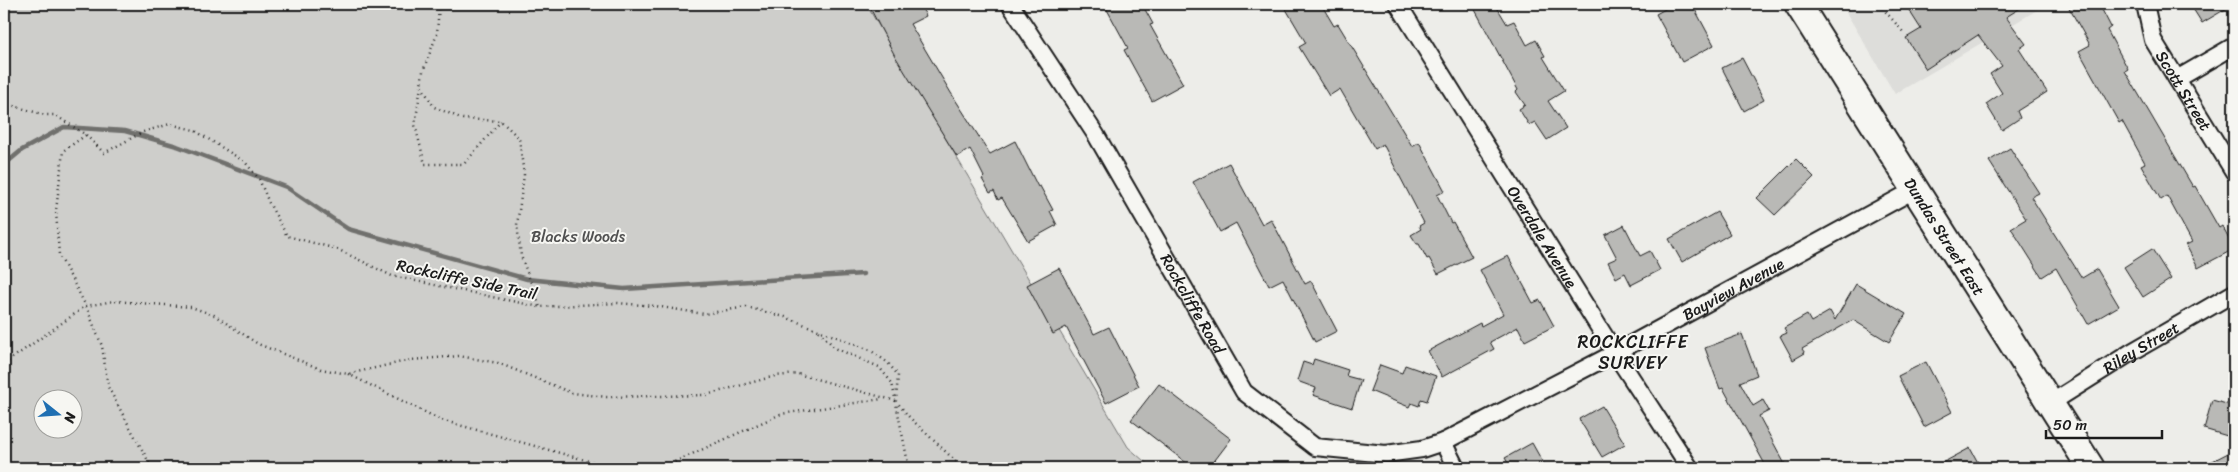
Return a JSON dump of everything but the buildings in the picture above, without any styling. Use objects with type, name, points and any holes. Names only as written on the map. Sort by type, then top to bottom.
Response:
[{"type":"main road","name":"Dundas Street East","points":[[1798,4],[2091,468]]},
{"type":"street","name":"Rockcliffe Road","points":[[1010,4],[1096,135],[1244,392],[1314,447],[1386,454],[1422,450],[1444,442]]},
{"type":"street","name":"Overdale Avenue","points":[[1398,4],[1615,353],[1690,468]]},
{"type":"street","name":"Scott Street","points":[[2145,4],[2153,40],[2234,172]]},
{"type":"street","points":[[2177,79],[2234,46]]},
{"type":"street","name":"Bayview Avenue","points":[[1444,442],[1615,353],[1916,189]]},
{"type":"street","name":"Riley Street","points":[[2049,404],[2130,353],[2234,293]]},
{"type":"street","points":[[1444,442],[1456,468]]},
{"type":"path","points":[[439,4],[436,34],[423,71],[415,125],[426,164],[464,164],[500,121]]},
{"type":"path","points":[[1879,4],[1904,34]]},
{"type":"path","points":[[422,84],[434,107],[463,119],[500,121],[519,138],[524,175],[517,225],[521,256],[540,307]]},
{"type":"path","points":[[4,103],[46,115],[54,115],[86,135],[63,151],[56,211],[59,255],[86,306],[102,346],[108,387],[152,468]]},
{"type":"path","name":"Rockcliffe Side Trail","points":[[86,135],[104,152],[143,132],[170,124],[194,130],[245,162],[259,179],[269,203],[287,236],[337,249],[392,276],[540,307],[617,303],[655,306],[704,314],[746,307],[785,317],[870,350],[887,362],[898,375],[896,401]]},
{"type":"path","points":[[4,364],[86,306],[114,301],[191,307],[214,315],[258,344],[321,369],[348,374],[441,420],[614,468]]},
{"type":"path","points":[[818,330],[835,348],[879,367],[892,383],[909,468]]},
{"type":"path","points":[[348,374],[410,360],[458,356],[498,363],[572,393],[607,397],[706,395],[775,376],[798,374],[896,401],[910,418],[963,468]]},
{"type":"path","points":[[660,468],[782,414],[884,398]]},
{"type":"shaded area","points":[[1841,4],[2047,4],[1895,94]]},
{"type":"green space","name":"Blacks Woods","points":[[4,4],[866,4],[1128,447],[1152,468],[4,468]]},
{"type":"waterway","points":[[4,165],[22,150],[64,127],[125,131],[177,146],[286,187],[348,229],[527,279],[624,289],[863,274]]},
{"type":"district","name":"ROCKCLIFFE SURVEY","points":[[1633,352]]}]
